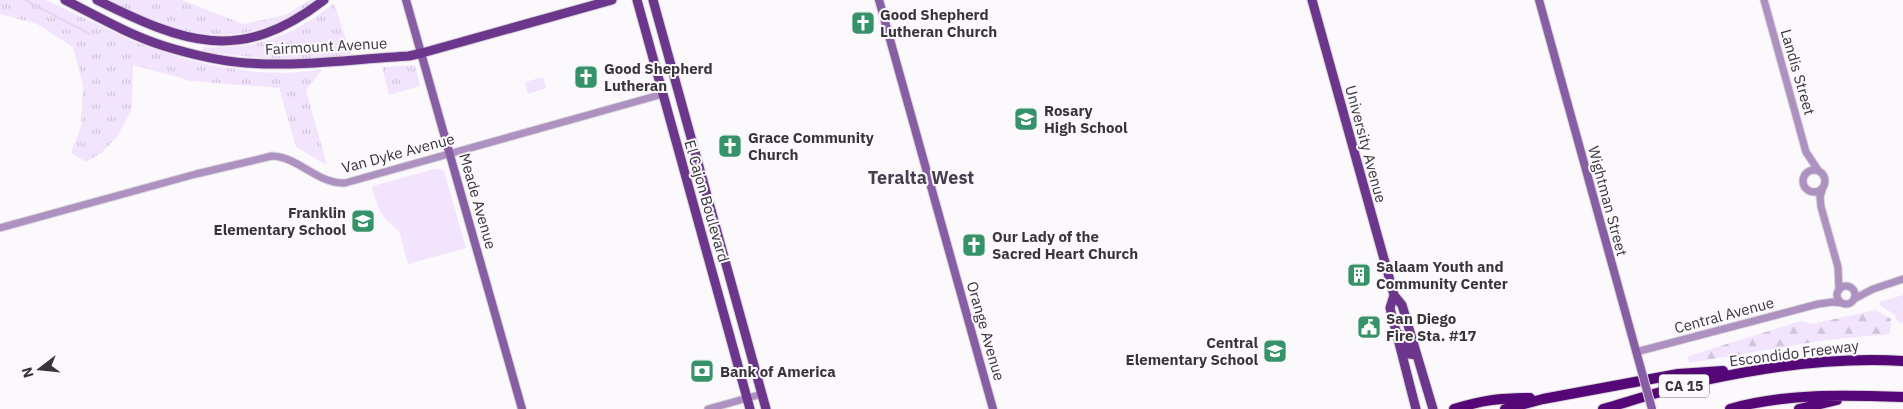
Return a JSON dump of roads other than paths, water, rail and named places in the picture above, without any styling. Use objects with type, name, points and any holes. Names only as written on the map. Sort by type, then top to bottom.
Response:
[{"type":"highway","name":"Escondido Freeway","points":[[1603,409],[1704,380],[1766,369],[1826,361],[1871,359],[1903,361]]},
{"type":"highway","points":[[1505,409],[1543,399],[1678,374],[1766,369]]},
{"type":"highway","points":[[1799,409],[1814,407],[1854,396]]},
{"type":"highway","points":[[1730,409],[1748,404],[1794,398],[1903,397]]},
{"type":"highway","points":[[1454,409],[1480,401],[1500,398],[1543,399]]},
{"type":"main road","name":"Fairmount Avenue","points":[[65,0],[124,30],[164,46],[244,63],[293,64],[409,56],[612,0]]},
{"type":"main road","name":"Fairmount Avenue","points":[[97,0],[136,20],[168,32],[208,42],[225,42],[264,34],[284,26],[302,17],[324,0]]},
{"type":"main road","name":"Meade Avenue","points":[[406,0],[522,409]]},
{"type":"main road","name":"El Cajon Boulevard","points":[[637,0],[750,409]]},
{"type":"main road","name":"El Cajon Boulevard","points":[[652,0],[766,409]]},
{"type":"main road","name":"Orange Avenue","points":[[880,0],[993,409]]},
{"type":"main road","name":"University Avenue","points":[[1312,0],[1394,295],[1402,305],[1433,409]]},
{"type":"main road","name":"Wightman Street","points":[[1539,0],[1652,409]]},
{"type":"main road","name":"University Avenue","points":[[1394,295],[1390,308],[1416,409]]},
{"type":"main road","points":[[1395,331],[1403,337],[1409,354],[1417,355]]},
{"type":"street","name":"Landis Street","points":[[1764,0],[1806,152],[1805,174]]},
{"type":"street","name":"Van Dyke Avenue","points":[[0,228],[196,174],[272,156],[281,156],[335,183],[345,183],[663,94]]},
{"type":"street","name":"Landis Street","points":[[1806,152],[1818,170]]},
{"type":"street","points":[[1821,207],[1804,184],[1805,174],[1811,170],[1818,170],[1824,178],[1820,197],[1821,207],[1838,268],[1838,298],[1842,303],[1850,303],[1873,289],[1903,279]]},
{"type":"street","points":[[1810,191],[1817,191],[1823,187]]},
{"type":"street","points":[[1838,268],[1855,294],[1854,299]]},
{"type":"street","points":[[1893,283],[1903,283]]},
{"type":"street","points":[[1838,291],[1844,286],[1873,289]]},
{"type":"street","name":"Central Avenue","points":[[1818,304],[1838,291]]},
{"type":"street","name":"Central Avenue","points":[[1636,352],[1818,304],[1842,303]]},
{"type":"street","points":[[708,409],[762,394]]},
{"type":"waterway","points":[[25,0],[90,34]]},
{"type":"place","name":"Good Shepherd Lutheran Church","points":[[863,23]]},
{"type":"place","name":"Good Shepherd Lutheran","points":[[586,77]]},
{"type":"place","name":"Rosary High School","points":[[1026,119]]},
{"type":"place","name":"Grace Community Church","points":[[730,146]]},
{"type":"place","name":"Franklin Elementary School","points":[[363,221]]},
{"type":"place","name":"Our Lady of the Sacred Heart Church","points":[[974,245]]},
{"type":"place","name":"Salaam Youth and Community Center","points":[[1359,275]]},
{"type":"place","name":"San Diego Fire Sta. #17","points":[[1369,327]]},
{"type":"place","name":"Central Elementary School","points":[[1275,351]]},
{"type":"place","name":"Bank of America","points":[[702,371]]},
{"type":"district","name":"Teralta West","points":[[921,177]]}]
